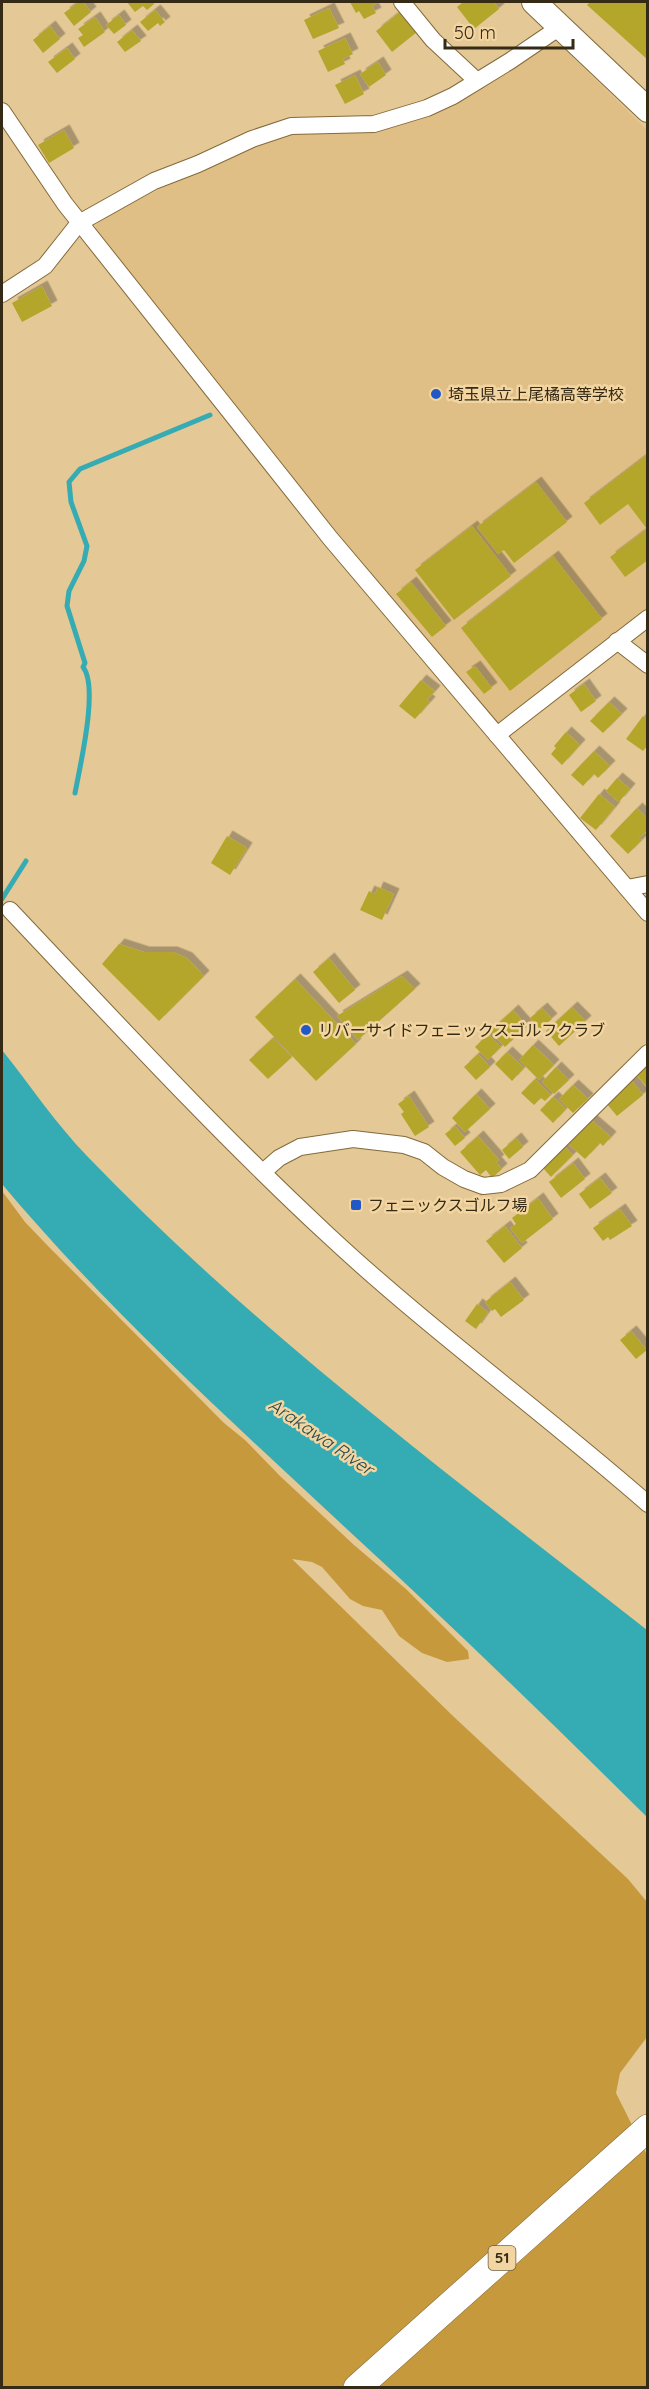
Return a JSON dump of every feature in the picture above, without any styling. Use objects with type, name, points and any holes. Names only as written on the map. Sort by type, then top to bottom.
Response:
[{"type":"main road","name":"51","points":[[357,2388],[648,2128]]},
{"type":"street","points":[[402,2],[433,40],[477,81]]},
{"type":"street","points":[[534,2],[648,110]]},
{"type":"street","points":[[2,294],[45,266],[79,223],[154,181],[252,139],[291,126],[374,124],[427,108],[453,96],[560,27]]},
{"type":"street","points":[[2,111],[79,223],[330,538],[648,913]]},
{"type":"street","points":[[497,735],[648,618]]},
{"type":"street","points":[[617,641],[648,665]]},
{"type":"street","points":[[627,888],[648,884]]},
{"type":"street","points":[[10,910],[263,1172],[384,1286],[648,1504]]},
{"type":"street","points":[[263,1172],[279,1158],[300,1147],[353,1139],[404,1145],[424,1152],[443,1167],[464,1179],[483,1186],[501,1184],[530,1170],[648,1053]]},
{"type":"shaded area","name":"埼玉県立上尾橘高等学校","points":[[550,42],[558,43],[647,130],[647,612],[502,723],[494,722],[354,556],[95,233],[96,225],[113,212],[230,155],[277,138],[300,133],[393,124]]},
{"type":"shaded area","points":[[2,1191],[25,1222],[47,1245],[224,1423],[245,1440],[354,1545],[406,1589],[468,1651],[469,1659],[447,1662],[422,1653],[399,1636],[382,1610],[363,1606],[350,1599],[322,1567],[312,1562],[292,1559],[454,1717],[628,1879],[647,1902],[647,2037],[620,2073],[616,2093],[647,2155],[647,2387],[2,2387]]},
{"type":"water","name":"Arakawa River","points":[[2,1050],[54,1118],[87,1156],[219,1284],[359,1403],[647,1630],[647,1817],[462,1637],[126,1319],[2,1184]]},
{"type":"building","points":[[79,2],[83,2],[91,12],[74,26],[64,13]]},
{"type":"building","points":[[127,2],[152,2],[154,4],[147,10],[143,6],[135,12]]},
{"type":"building","points":[[350,2],[380,2],[372,6],[376,13],[364,19],[359,11],[356,13]]},
{"type":"building","points":[[463,2],[494,2],[499,9],[474,29],[457,7]]},
{"type":"building","points":[[590,2],[648,2],[648,60],[587,5]]},
{"type":"building","points":[[329,8],[339,28],[313,39],[304,20]]},
{"type":"building","points":[[155,10],[165,22],[160,26],[158,23],[148,31],[140,22]]},
{"type":"building","points":[[400,12],[417,32],[392,52],[376,31]]},
{"type":"building","points":[[119,15],[126,25],[114,34],[106,25]]},
{"type":"building","points":[[95,17],[105,32],[84,47],[78,38],[83,35],[78,29]]},
{"type":"building","points":[[50,26],[60,39],[43,53],[33,40]]},
{"type":"building","points":[[132,30],[141,41],[125,52],[117,42]]},
{"type":"building","points":[[345,38],[353,54],[343,59],[345,64],[328,72],[318,51]]},
{"type":"building","points":[[67,48],[75,59],[57,73],[48,62]]},
{"type":"building","points":[[378,62],[386,75],[369,87],[360,74]]},
{"type":"building","points":[[355,75],[364,94],[345,104],[335,85]]},
{"type":"building","points":[[64,130],[74,148],[49,163],[38,145]]},
{"type":"building","points":[[42,286],[52,306],[22,322],[12,303]]},
{"type":"building","points":[[648,454],[648,560],[625,577],[610,557],[647,529],[628,504],[600,525],[584,503]]},
{"type":"building","points":[[536,482],[567,522],[514,563],[504,550],[498,554],[477,527]]},
{"type":"building","points":[[472,526],[511,576],[454,620],[415,570]]},
{"type":"building","points":[[553,556],[602,619],[510,691],[461,628]]},
{"type":"building","points":[[411,582],[446,626],[432,637],[396,594]]},
{"type":"building","points":[[475,666],[492,688],[484,694],[466,672]]},
{"type":"building","points":[[421,680],[435,691],[427,700],[430,702],[415,719],[399,706]]},
{"type":"building","points":[[584,684],[596,701],[581,712],[569,695]]},
{"type":"building","points":[[609,702],[622,714],[603,733],[590,721]]},
{"type":"building","points":[[643,716],[648,720],[648,745],[643,751],[626,739]]},
{"type":"building","points":[[566,732],[580,745],[562,765],[551,754],[556,748],[554,746]]},
{"type":"building","points":[[594,751],[610,766],[598,778],[594,774],[583,786],[571,775]]},
{"type":"building","points":[[617,778],[630,789],[619,802],[606,791]]},
{"type":"building","points":[[599,794],[615,807],[596,830],[580,818]]},
{"type":"building","points":[[637,808],[648,819],[648,830],[628,854],[610,836]]},
{"type":"building","points":[[227,836],[247,848],[230,875],[211,863]]},
{"type":"building","points":[[378,887],[394,894],[382,920],[360,910],[369,891],[375,894]]},
{"type":"building","points":[[119,944],[144,952],[172,952],[187,958],[204,976],[159,1021],[102,964]]},
{"type":"building","points":[[329,958],[355,990],[339,1003],[313,972]]},
{"type":"building","points":[[402,976],[415,989],[358,1040],[337,1016]]},
{"type":"building","name":"リバーサイドフェニックスゴルフクラブ","points":[[295,979],[356,1044],[316,1081],[255,1017]]},
{"type":"building","points":[[572,1007],[586,1021],[559,1046],[546,1031]]},
{"type":"building","points":[[542,1008],[552,1019],[540,1029],[530,1018]]},
{"type":"building","points":[[513,1010],[527,1026],[505,1047],[490,1031]]},
{"type":"building","points":[[488,1034],[501,1047],[488,1060],[475,1047]]},
{"type":"building","points":[[273,1038],[292,1057],[268,1079],[249,1060]]},
{"type":"building","points":[[533,1045],[554,1065],[539,1080],[519,1060]]},
{"type":"building","points":[[507,1052],[524,1068],[512,1081],[495,1064]]},
{"type":"building","points":[[478,1054],[490,1067],[476,1080],[464,1067]]},
{"type":"building","points":[[648,1061],[648,1088],[634,1072]]},
{"type":"building","points":[[556,1067],[569,1080],[554,1094],[542,1082]]},
{"type":"building","points":[[535,1079],[551,1095],[545,1101],[541,1098],[534,1105],[521,1093]]},
{"type":"building","points":[[632,1081],[643,1095],[617,1116],[606,1103]]},
{"type":"building","points":[[573,1085],[588,1099],[573,1113],[559,1099]]},
{"type":"building","points":[[476,1094],[490,1109],[465,1132],[452,1118]]},
{"type":"building","points":[[409,1096],[429,1127],[415,1136],[401,1114],[404,1112],[398,1104]]},
{"type":"building","points":[[553,1097],[566,1109],[553,1123],[540,1110]]},
{"type":"building","points":[[590,1119],[611,1137],[603,1146],[600,1143],[585,1159],[568,1144]]},
{"type":"building","points":[[455,1126],[465,1138],[455,1146],[445,1134]]},
{"type":"building","points":[[478,1136],[499,1160],[496,1162],[502,1169],[492,1178],[486,1170],[480,1175],[460,1152]]},
{"type":"building","points":[[516,1138],[523,1147],[509,1159],[502,1150]]},
{"type":"building","points":[[564,1146],[573,1155],[551,1177],[542,1167]]},
{"type":"building","points":[[573,1163],[585,1179],[561,1198],[549,1182]]},
{"type":"building","points":[[600,1178],[612,1193],[590,1209],[579,1194]]},
{"type":"building","points":[[538,1198],[553,1219],[522,1243],[510,1228],[516,1224],[512,1218]]},
{"type":"building","points":[[620,1209],[632,1226],[610,1240],[608,1237],[603,1241],[593,1228]]},
{"type":"building","points":[[505,1226],[522,1248],[504,1263],[486,1241]]},
{"type":"building","points":[[510,1282],[524,1300],[501,1317],[485,1302]]},
{"type":"building","points":[[477,1304],[488,1312],[476,1329],[465,1321]]},
{"type":"building","points":[[631,1331],[647,1350],[636,1359],[620,1340]]},
{"type":"waterway","points":[[75,793],[87,727],[89,691],[83,667],[85,663],[67,606],[69,591],[84,561],[87,546],[71,502],[69,482],[80,469],[210,415]]},
{"type":"waterway","points":[[2,899],[26,861]]},
{"type":"place","name":"埼玉県立上尾橘高等学校","points":[[436,394]]},
{"type":"place","name":"リバーサイドフェニックスゴルフクラブ","points":[[306,1030]]},
{"type":"place","name":"フェニックスゴルフ場","points":[[356,1205]]}]
